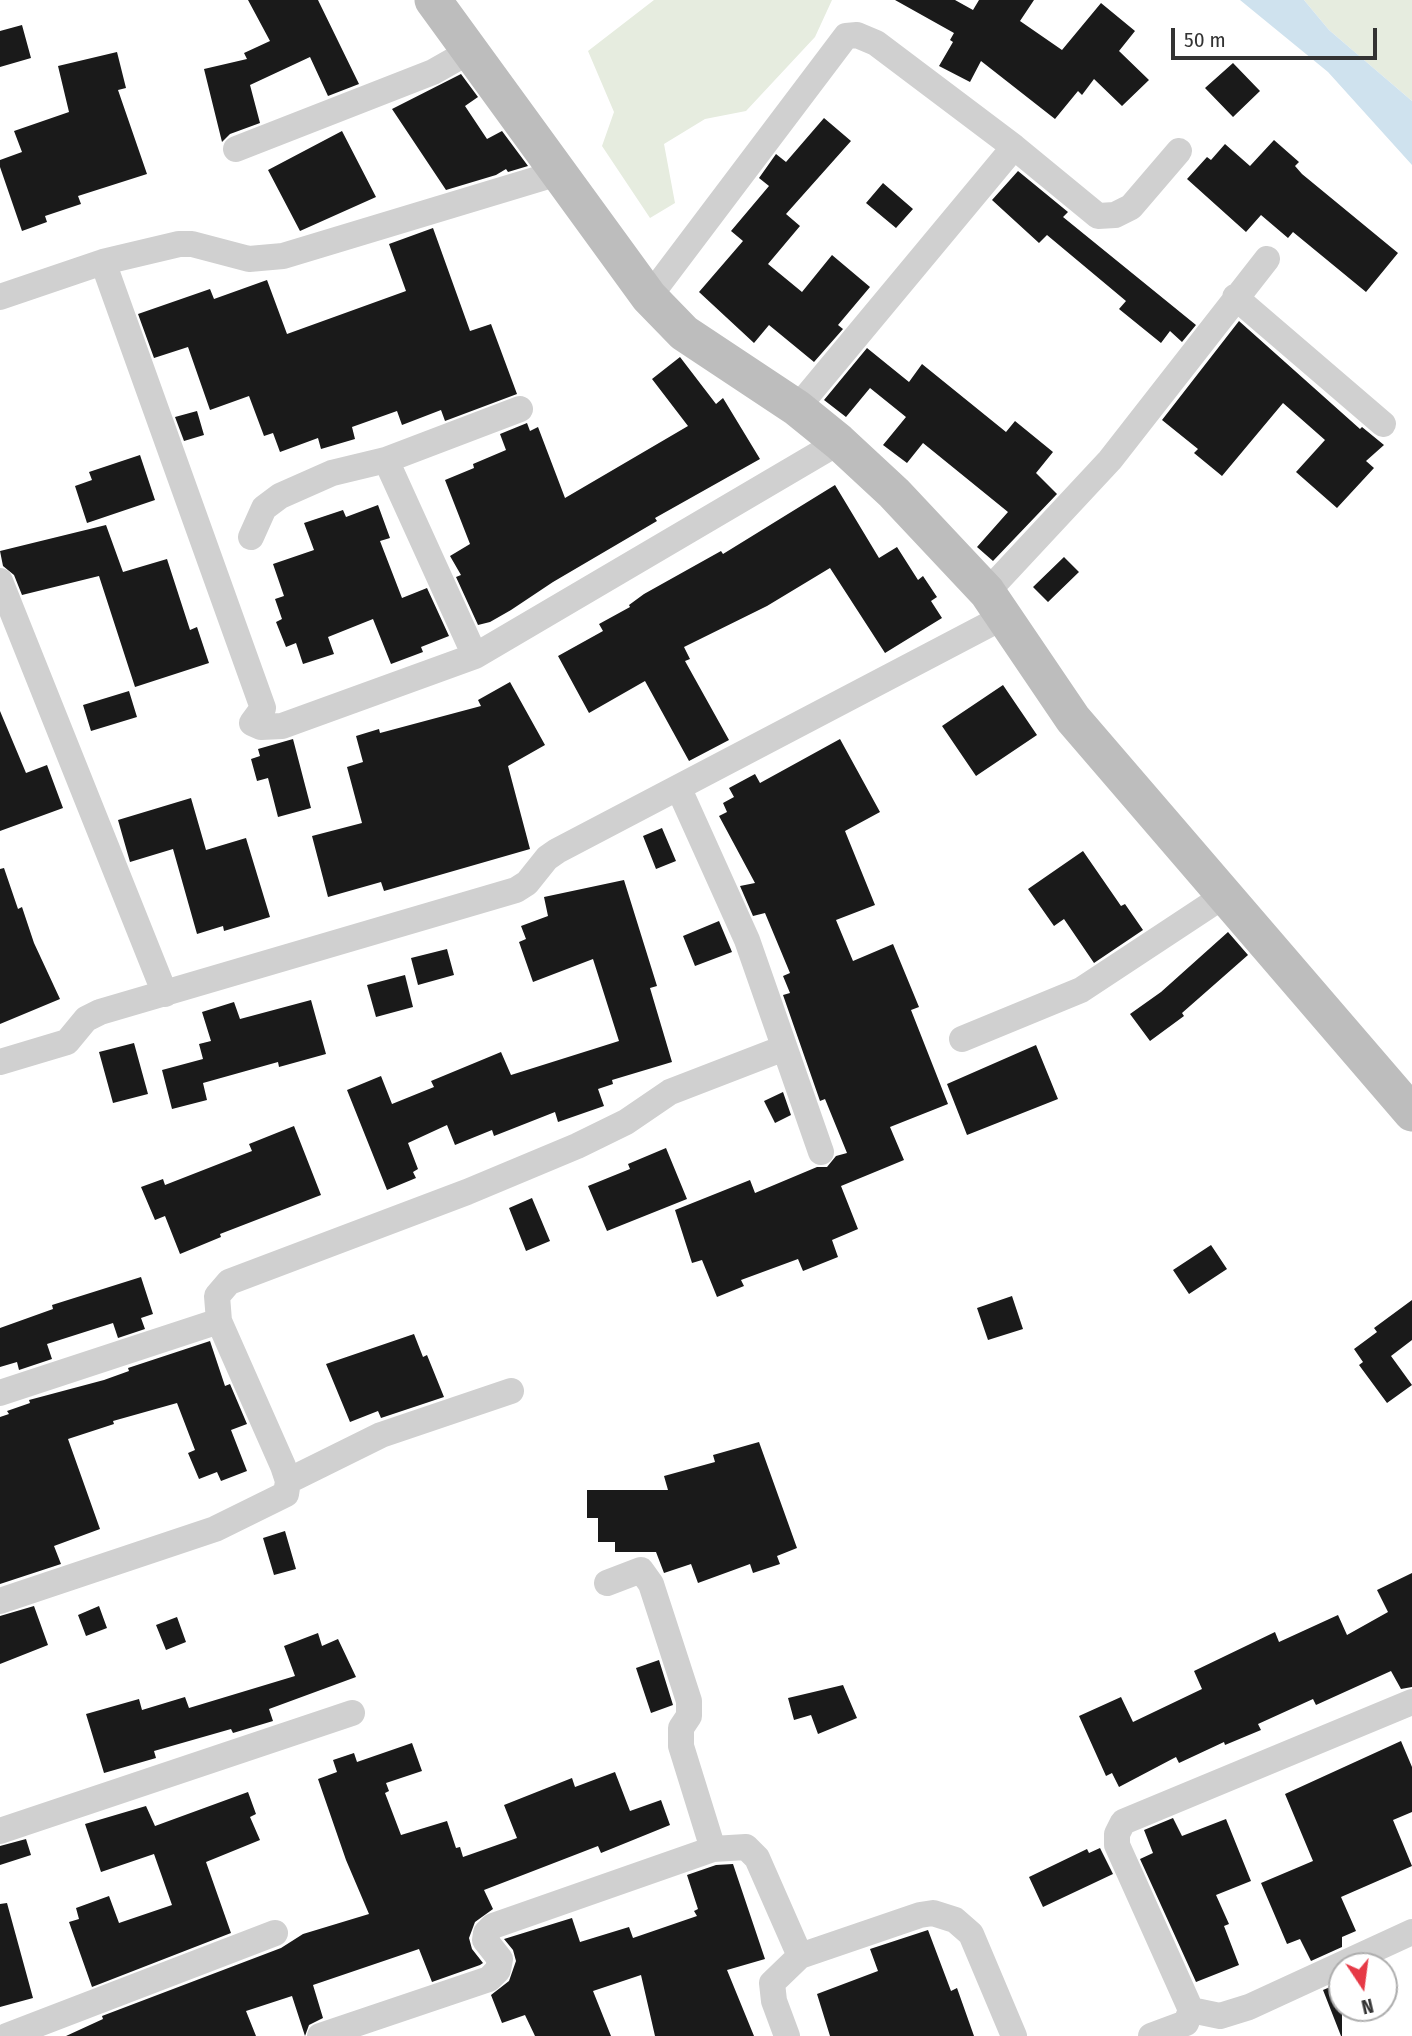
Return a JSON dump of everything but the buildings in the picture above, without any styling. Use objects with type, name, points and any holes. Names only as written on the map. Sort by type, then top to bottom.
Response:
[{"type":"street","points":[[433,0],[649,297],[684,333],[797,408],[839,442],[894,493],[996,604],[1073,719],[1412,1113]]},
{"type":"street","points":[[649,297],[846,36],[857,35],[876,43],[1014,147],[1098,216],[1115,215],[1131,207],[1179,151]]},
{"type":"street","points":[[236,149],[433,72],[470,51]]},
{"type":"street","points":[[797,408],[1014,147]]},
{"type":"street","points":[[0,297],[103,261],[179,244],[192,244],[249,259],[283,256],[558,173]]},
{"type":"street","points":[[0,1062],[67,1041],[92,1015],[516,890],[527,883],[547,858],[557,851],[679,789],[996,604],[1111,460],[1235,297],[1267,260]]},
{"type":"street","points":[[103,261],[263,708],[252,723],[272,728],[475,656],[839,442]]},
{"type":"street","points":[[1235,297],[1383,424]]},
{"type":"street","points":[[251,537],[264,508],[280,496],[332,473],[386,460],[520,409]]},
{"type":"street","points":[[386,460],[475,656]]},
{"type":"street","points":[[0,581],[165,994]]},
{"type":"street","points":[[679,789],[747,940],[821,1152]]},
{"type":"street","points":[[962,1039],[1081,990],[1224,895]]},
{"type":"street","points":[[0,1601],[215,1529],[286,1494],[288,1481],[219,1321],[217,1296],[229,1282],[467,1192],[565,1151],[626,1122],[670,1092],[784,1048]]},
{"type":"street","points":[[0,1393],[219,1321]]},
{"type":"street","points":[[288,1481],[381,1435],[511,1391]]},
{"type":"street","points":[[607,1583],[641,1570],[651,1584],[689,1701],[689,1716],[681,1728],[681,1746],[713,1849]]},
{"type":"street","points":[[1151,2036],[1186,2023],[1191,2010],[1117,1846],[1117,1834],[1123,1822],[1412,1702]]},
{"type":"street","points":[[0,1831],[352,1713]]},
{"type":"street","points":[[320,2036],[473,1987],[489,1979],[498,1970],[500,1959],[485,1940],[486,1933],[493,1926],[713,1849],[746,1847],[754,1852],[800,1956]]},
{"type":"street","points":[[787,2036],[774,2001],[772,1983],[800,1956],[920,1915],[946,1916],[971,1934],[1014,2036]]},
{"type":"street","points":[[1191,2010],[1220,2016],[1249,2007],[1412,1932]]},
{"type":"street","points":[[7,2036],[275,1933]]},
{"type":"shaded area","points":[[654,0],[832,0],[815,37],[746,111],[705,119],[664,144],[675,203],[650,218],[602,146],[614,112],[588,51]]},
{"type":"shaded area","points":[[1304,0],[1412,0],[1412,101],[1329,30]]},
{"type":"water","points":[[1240,0],[1304,0],[1329,30],[1412,101],[1412,165],[1328,72]]}]
